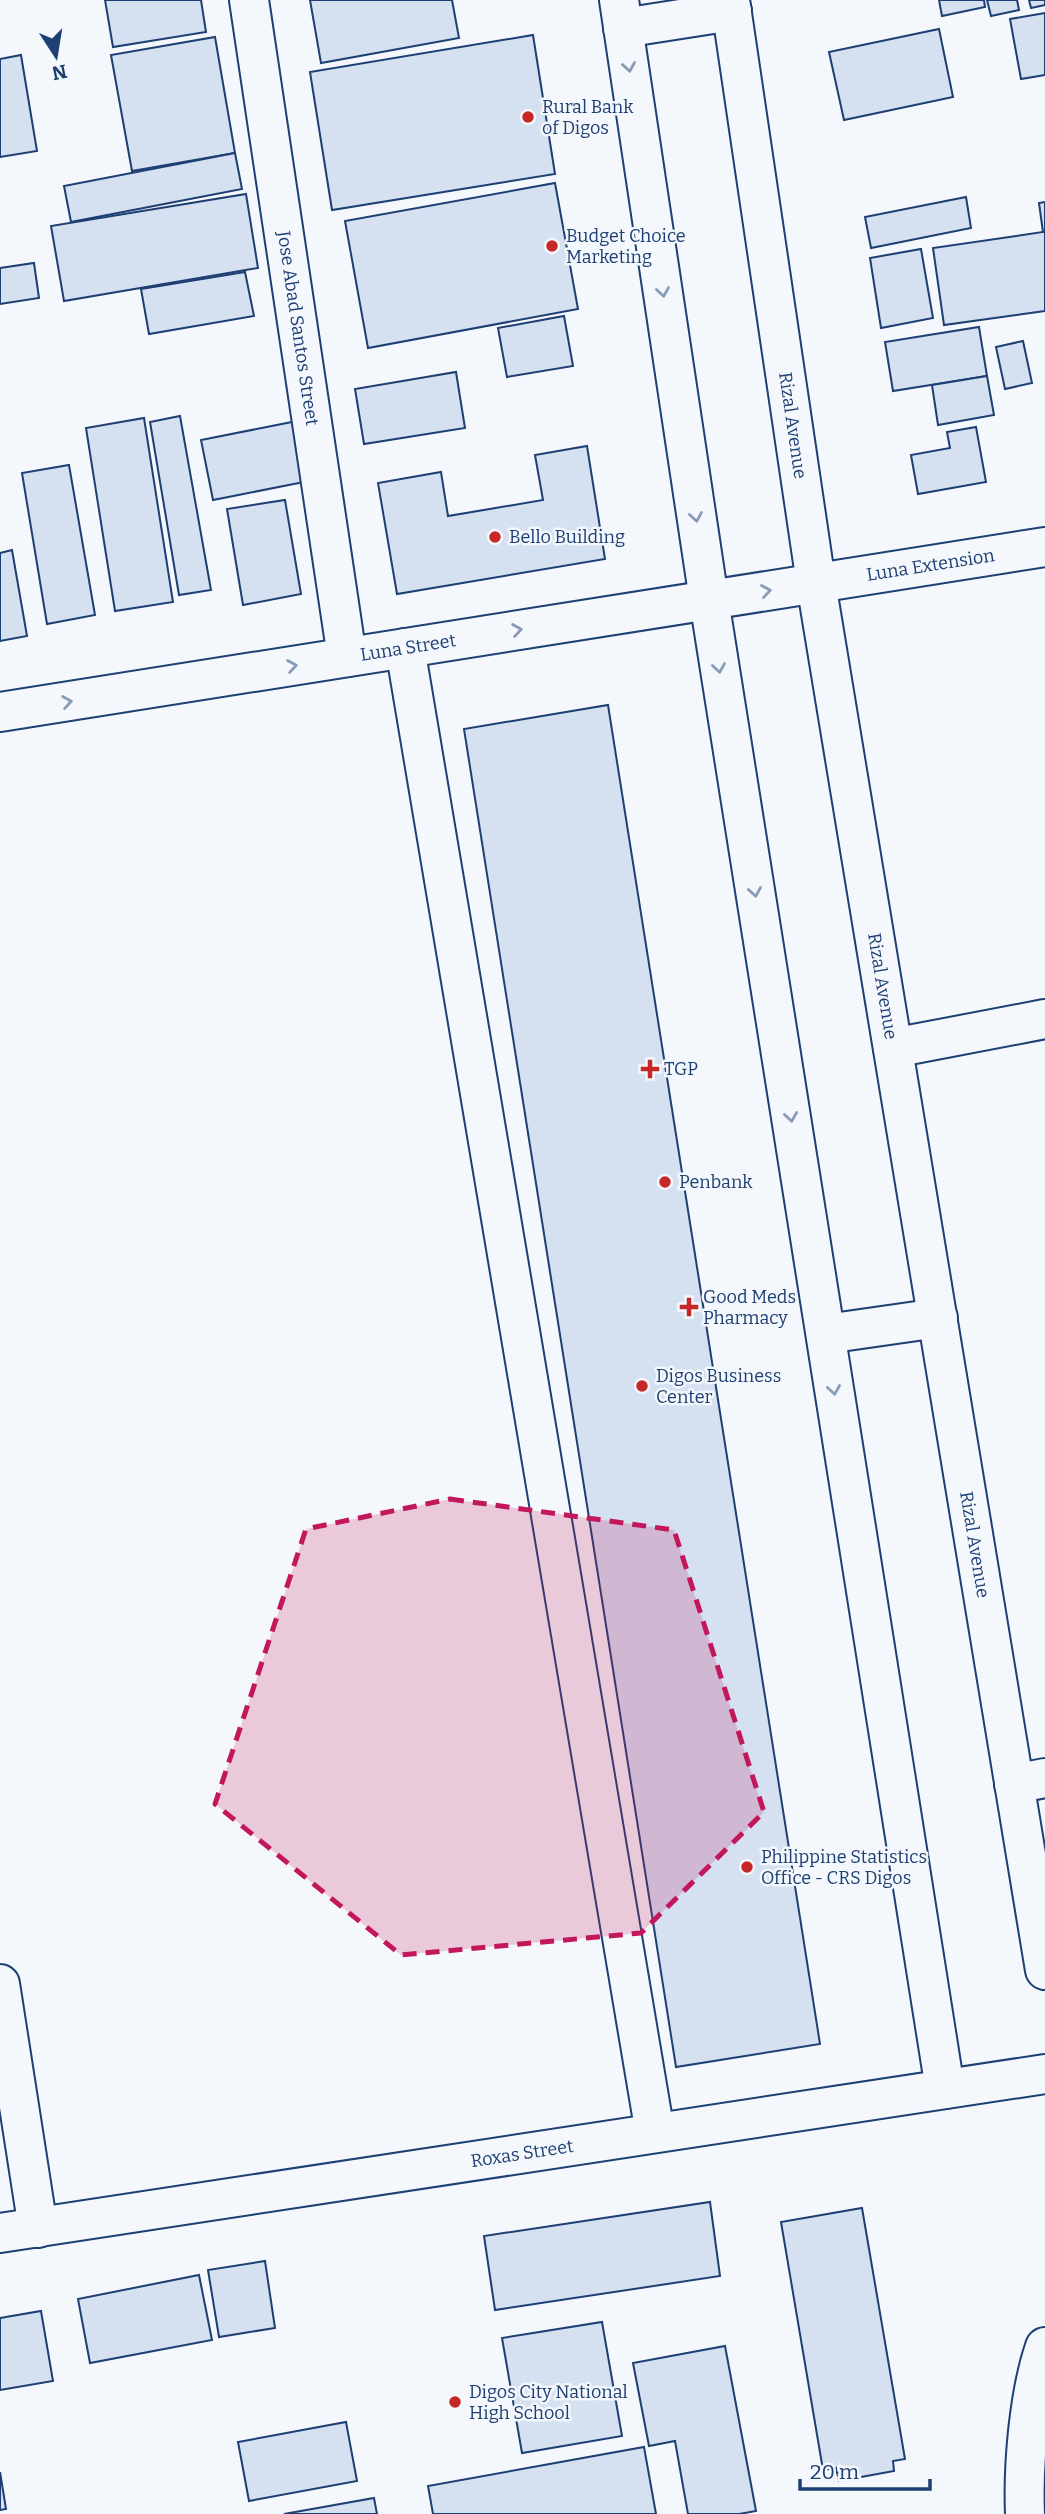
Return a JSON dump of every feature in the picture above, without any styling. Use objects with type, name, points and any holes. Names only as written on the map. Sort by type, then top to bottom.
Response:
[{"type":"street","name":"Jose Abad Santos Street","points":[[249,0],[347,657]]},
{"type":"street","points":[[731,6],[621,14],[709,600],[945,2089]]},
{"type":"street","name":"Rizal Avenue","points":[[731,6],[816,583],[938,1318],[1030,1781],[1045,1970]]},
{"type":"street","name":"Luna Extension","points":[[816,583],[1045,547]]},
{"type":"street","name":"Luna Street","points":[[0,712],[816,583]]},
{"type":"street","points":[[405,648],[655,2133]]},
{"type":"street","points":[[893,1048],[1045,1019]]},
{"type":"street","points":[[825,1334],[938,1318]]},
{"type":"street","points":[[0,1984],[3,2021],[38,2228]]},
{"type":"street","name":"Roxas Street","points":[[0,2233],[1045,2074]]},
{"type":"street","points":[[1025,2514],[1024,2490],[1030,2420],[1045,2347]]},
{"type":"highlighted area","points":[[450,1499],[674,1530],[764,1812],[641,1933],[401,1955],[215,1804],[306,1529]]},
{"type":"building","points":[[105,0],[201,0],[206,32],[113,47]]},
{"type":"building","points":[[310,0],[452,0],[459,38],[321,63]]},
{"type":"building","points":[[939,0],[984,0],[985,7],[942,16]]},
{"type":"building","points":[[987,0],[1017,0],[1019,10],[991,16]]},
{"type":"building","points":[[1029,0],[1045,0],[1045,5],[1031,8]]},
{"type":"building","points":[[1045,13],[1045,75],[1021,79],[1010,19]]},
{"type":"building","points":[[939,29],[953,97],[844,120],[829,52]]},
{"type":"building","points":[[533,35],[555,174],[332,210],[310,72]]},
{"type":"building","points":[[215,37],[235,153],[132,171],[111,55]]},
{"type":"building","points":[[21,55],[37,151],[0,157],[0,59]]},
{"type":"building","points":[[235,153],[242,189],[71,222],[64,186]]},
{"type":"building","points":[[555,183],[578,309],[368,348],[345,221]]},
{"type":"building","points":[[246,194],[258,268],[64,301],[51,226]]},
{"type":"building","points":[[966,197],[971,228],[871,248],[865,217]]},
{"type":"building","points":[[1045,202],[1045,311],[944,325],[933,248],[1043,232],[1039,203]]},
{"type":"building","points":[[921,249],[933,318],[881,328],[870,258]]},
{"type":"building","points":[[34,263],[39,298],[0,304],[0,268]]},
{"type":"building","points":[[245,272],[254,316],[149,334],[141,289]]},
{"type":"building","points":[[564,316],[573,366],[507,377],[498,328]]},
{"type":"building","points":[[979,327],[987,376],[893,391],[885,342]]},
{"type":"building","points":[[1023,341],[1032,383],[1005,389],[996,347]]},
{"type":"building","points":[[456,372],[465,428],[364,444],[355,389]]},
{"type":"building","points":[[987,376],[994,415],[938,425],[932,385]]},
{"type":"building","points":[[180,416],[211,590],[179,595],[150,422]]},
{"type":"building","points":[[144,418],[173,602],[115,611],[86,428]]},
{"type":"building","points":[[292,422],[304,482],[213,500],[201,440]]},
{"type":"building","points":[[976,427],[986,482],[918,494],[911,455],[950,448],[947,432]]},
{"type":"building","name":"Bello Building","points":[[587,446],[605,559],[397,594],[378,483],[441,472],[448,516],[543,500],[535,455]]},
{"type":"building","points":[[69,465],[95,615],[47,624],[22,473]]},
{"type":"building","points":[[285,500],[301,594],[243,605],[227,509]]},
{"type":"building","points":[[12,550],[27,636],[0,641],[0,553]]},
{"type":"building","name":"Digos Business Center","points":[[608,705],[820,2044],[676,2067],[464,729]]},
{"type":"building","points":[[710,2202],[720,2276],[495,2310],[484,2236]]},
{"type":"building","points":[[862,2208],[905,2459],[893,2461],[894,2471],[839,2481],[836,2468],[823,2470],[781,2222]]},
{"type":"building","points":[[265,2261],[275,2328],[219,2337],[208,2270]]},
{"type":"building","points":[[199,2275],[212,2340],[90,2363],[78,2299]]},
{"type":"building","points":[[41,2311],[53,2381],[0,2390],[0,2318]]},
{"type":"building","points":[[602,2322],[622,2436],[522,2453],[502,2338]]},
{"type":"building","points":[[725,2346],[756,2511],[739,2514],[688,2514],[675,2441],[649,2446],[633,2363]]},
{"type":"building","points":[[346,2422],[357,2481],[249,2501],[238,2442]]},
{"type":"building","points":[[644,2447],[656,2514],[433,2514],[428,2486]]},
{"type":"building","points":[[0,2472],[6,2509],[0,2510]]},
{"type":"building","points":[[374,2498],[377,2514],[284,2514]]},
{"type":"place","name":"Rural Bank of Digos","points":[[528,117]]},
{"type":"place","name":"Budget Choice Marketing","points":[[552,246]]},
{"type":"place","name":"Bello Building","points":[[495,537]]},
{"type":"place","name":"TGP","points":[[650,1069]]},
{"type":"place","name":"Penbank","points":[[665,1182]]},
{"type":"place","name":"Good Meds Pharmacy","points":[[689,1307]]},
{"type":"place","name":"Digos Business Center","points":[[642,1386]]},
{"type":"place","name":"Philippine Statistics Office - CRS Digos","points":[[747,1867]]},
{"type":"place","name":"Digos City National High School","points":[[455,2402]]}]
